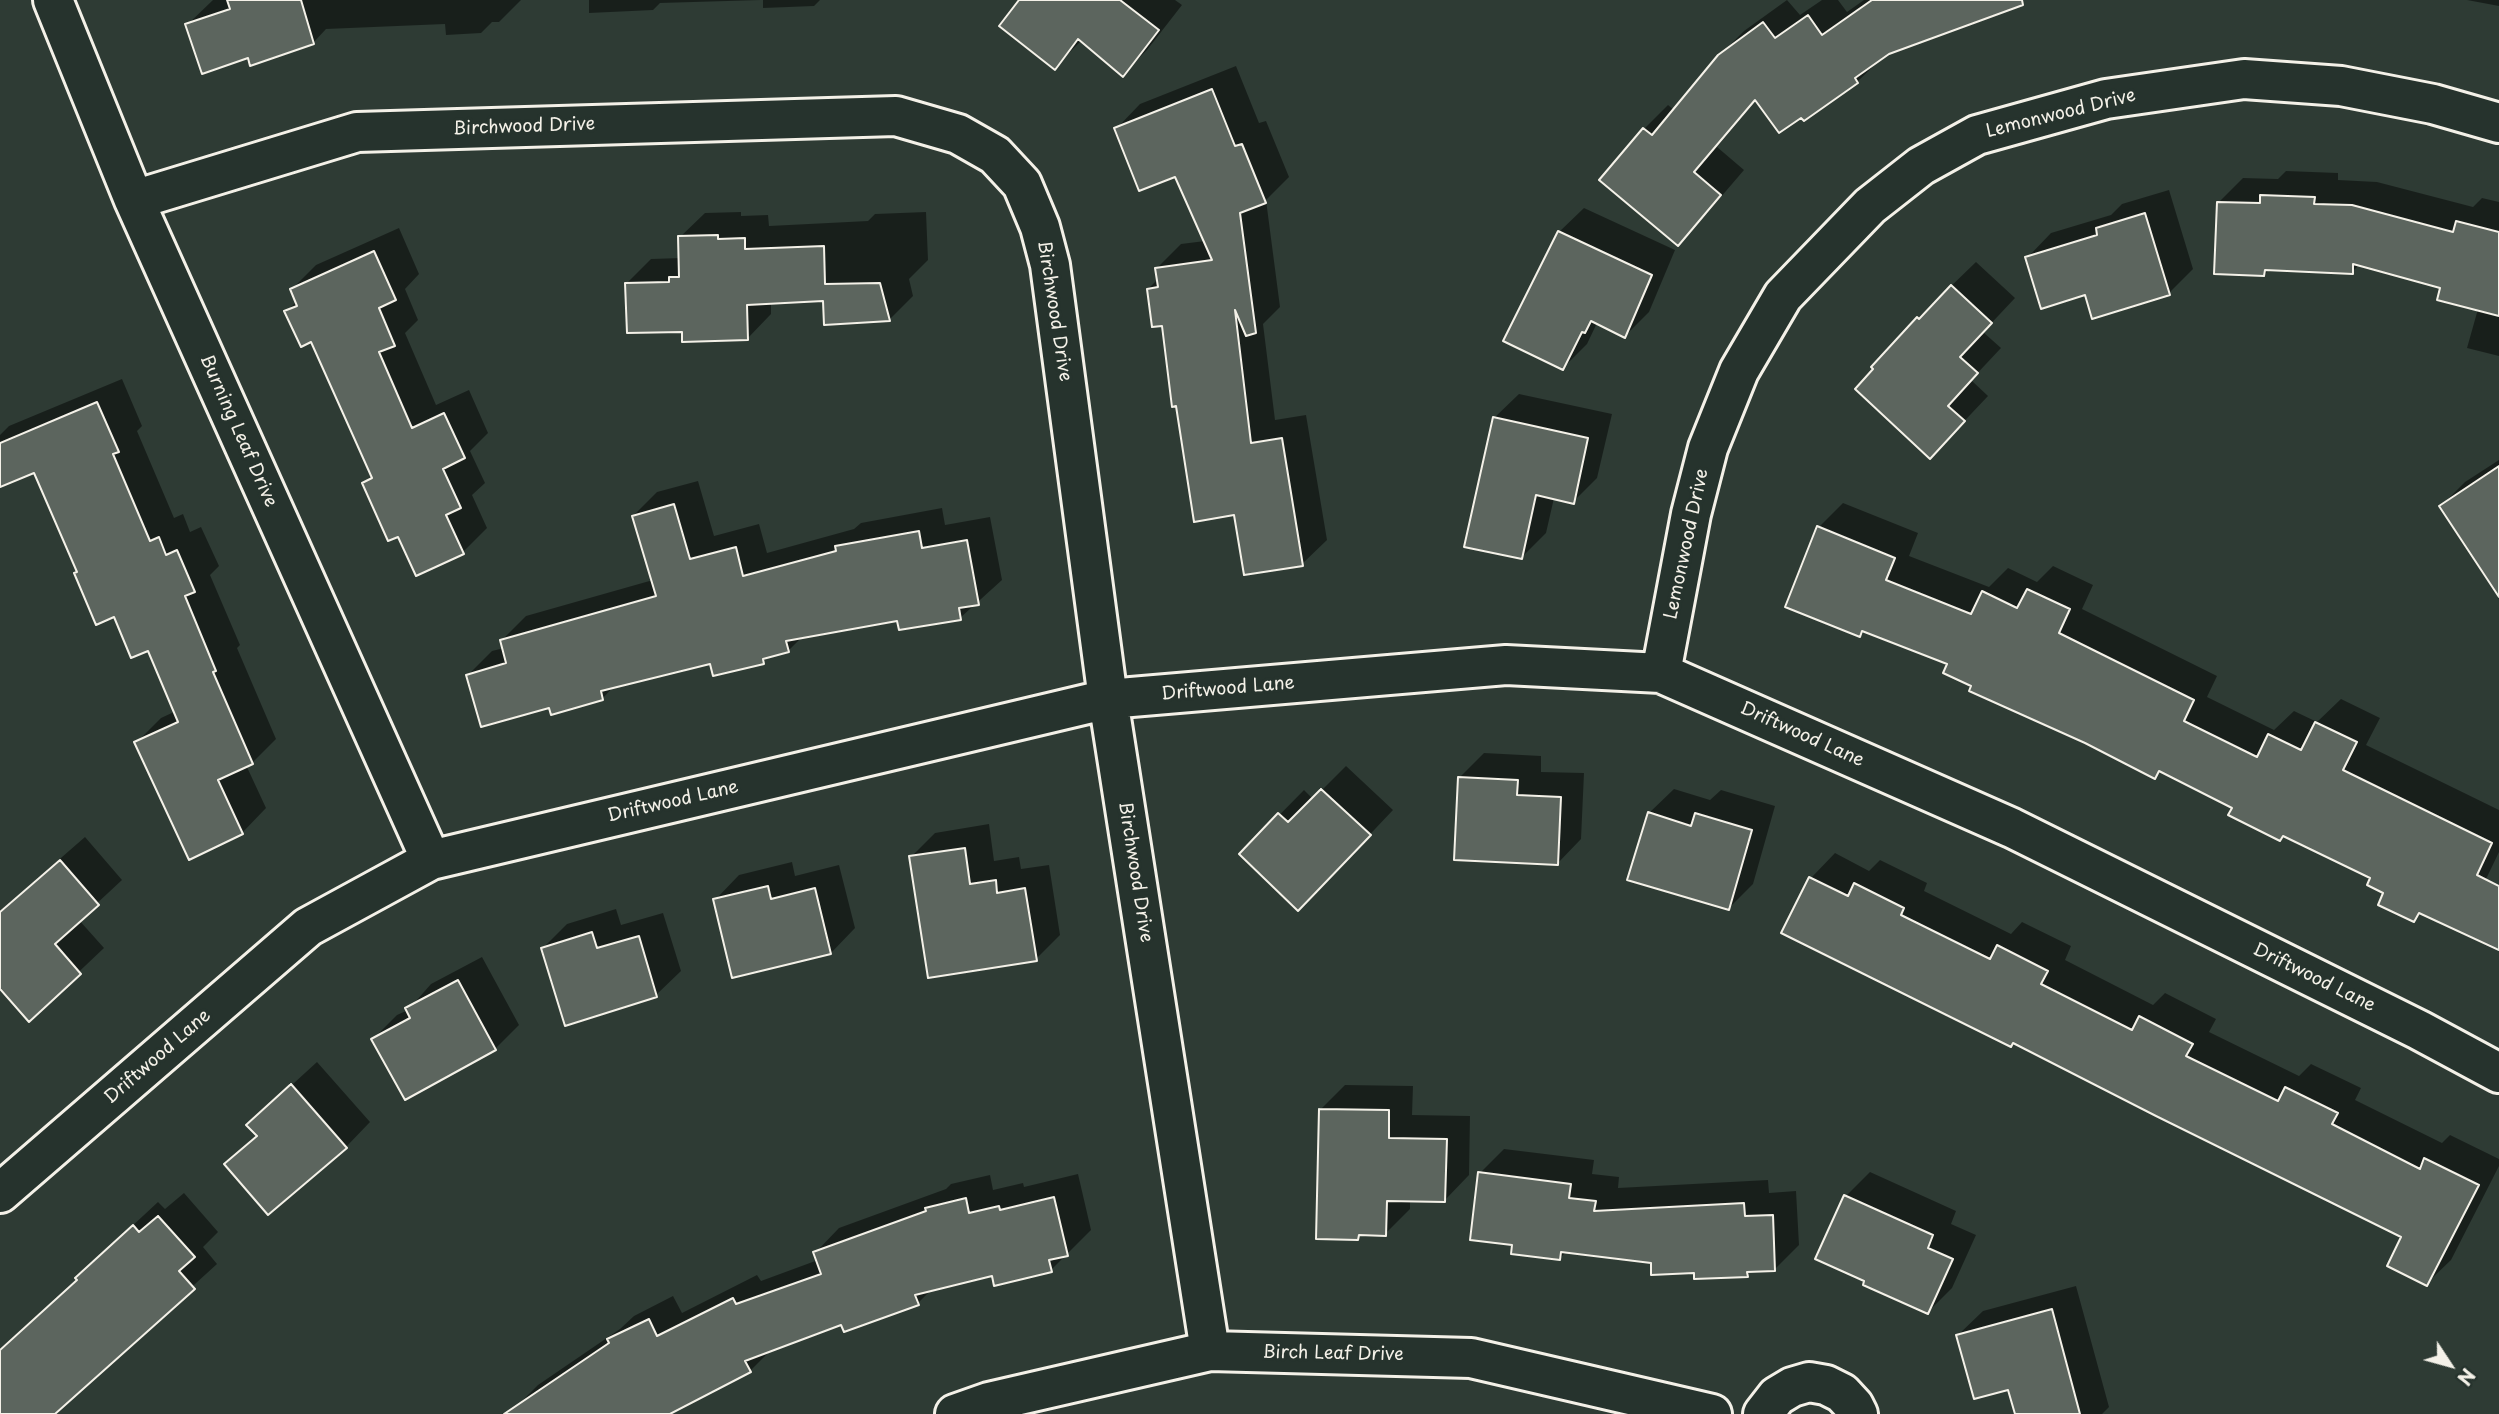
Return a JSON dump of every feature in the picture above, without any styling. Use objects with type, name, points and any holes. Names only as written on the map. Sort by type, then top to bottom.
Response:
[{"type":"street","name":"Burning Leaf Drive","points":[[52,0],[134,201],[431,860]]},
{"type":"street","name":"Lemonwood Drive","points":[[1661,673],[1691,514],[1708,448],[1739,371],[1783,296],[1870,206],[1922,166],[1977,135],[2106,99],[2244,79],[2341,86],[2433,104],[2499,122]]},
{"type":"street","name":"Birchwood Drive","points":[[134,201],[357,132],[896,116],[958,134],[995,155],[1022,184],[1040,227],[1050,265],[1108,699],[1210,1351]]},
{"type":"street","name":"Driftwood Lane","points":[[0,1193],[308,928],[431,860],[1108,699],[1506,665],[1661,673],[2012,828],[2419,1030],[2499,1073]]},
{"type":"street","name":"Birch Leaf Drive","points":[[955,1414],[989,1402],[1210,1351],[1471,1357],[1712,1414]]},
{"type":"street","points":[[1763,1414],[1777,1396],[1792,1387],[1809,1382],[1826,1385],[1842,1393],[1858,1414]]},
{"type":"building","points":[[227,0],[301,0],[314,44],[250,66],[248,58],[202,74],[185,24],[230,9]]},
{"type":"building","points":[[1019,0],[1120,0],[1159,30],[1123,77],[1078,39],[1055,70],[999,26]]},
{"type":"building","points":[[1872,0],[2022,0],[2023,5],[1889,54],[1855,78],[1858,83],[1804,121],[1801,118],[1779,133],[1755,100],[1694,172],[1721,195],[1678,246],[1599,180],[1643,128],[1652,135],[1718,55],[1763,22],[1775,38],[1808,15],[1822,35]]},
{"type":"building","points":[[1212,89],[1235,146],[1242,144],[1266,203],[1240,213],[1256,333],[1246,336],[1235,310],[1251,443],[1282,438],[1303,566],[1244,575],[1234,515],[1194,522],[1176,406],[1172,407],[1162,326],[1152,327],[1147,289],[1158,287],[1155,268],[1212,260],[1175,177],[1139,191],[1114,128]]},
{"type":"building","points":[[2260,195],[2315,197],[2314,204],[2352,205],[2453,232],[2456,221],[2499,232],[2499,316],[2437,300],[2440,288],[2353,264],[2353,274],[2265,270],[2264,276],[2214,274],[2217,202],[2260,203]]},
{"type":"building","points":[[2145,213],[2170,295],[2092,319],[2085,295],[2041,309],[2025,257],[2097,235],[2096,228]]},
{"type":"building","points":[[1558,231],[1652,275],[1625,338],[1591,321],[1585,333],[1582,332],[1563,370],[1503,341]]},
{"type":"building","points":[[718,235],[718,239],[745,238],[745,249],[824,246],[825,284],[880,283],[890,321],[824,325],[823,301],[747,305],[748,340],[682,342],[682,332],[627,333],[625,283],[669,282],[669,277],[679,277],[678,236]]},
{"type":"building","points":[[374,251],[396,300],[379,308],[395,346],[379,352],[412,428],[444,413],[465,458],[443,469],[461,508],[446,515],[464,554],[416,576],[398,537],[388,541],[362,483],[372,478],[311,342],[301,347],[284,311],[297,306],[290,289]]},
{"type":"building","points":[[1951,285],[1992,323],[1960,357],[1978,373],[1948,406],[1965,421],[1930,459],[1855,389],[1873,369],[1871,367],[1917,317],[1919,319]]},
{"type":"building","points":[[97,402],[119,452],[113,454],[150,541],[159,537],[166,555],[177,550],[195,592],[185,596],[216,671],[213,672],[253,764],[218,780],[243,834],[189,860],[134,742],[178,722],[148,651],[131,658],[114,617],[96,625],[74,573],[77,572],[34,473],[0,487],[0,443]]},
{"type":"building","points":[[1493,417],[1588,438],[1574,504],[1536,495],[1522,559],[1464,547]]},
{"type":"building","points":[[2499,466],[2499,597],[2439,506]]},
{"type":"building","points":[[674,504],[690,559],[736,547],[743,576],[836,551],[835,546],[919,531],[922,548],[967,540],[979,605],[959,608],[961,620],[899,630],[897,621],[786,641],[789,652],[763,659],[764,664],[713,676],[710,664],[601,691],[603,700],[551,715],[549,708],[481,727],[466,675],[506,663],[500,640],[656,596],[632,516]]},
{"type":"building","points":[[1817,526],[1895,558],[1886,580],[1971,614],[1982,591],[2017,608],[2027,589],[2070,609],[2059,633],[2194,700],[2184,721],[2257,757],[2268,734],[2301,750],[2315,722],[2357,742],[2343,770],[2492,843],[2477,875],[2499,886],[2499,950],[2419,913],[2414,922],[2378,905],[2383,893],[2367,885],[2370,878],[2283,836],[2280,841],[2228,815],[2232,808],[2159,771],[2155,779],[2085,743],[1969,691],[1971,686],[1943,673],[1947,664],[1862,631],[1860,637],[1785,607]]},
{"type":"building","points":[[1458,777],[1518,780],[1517,795],[1561,797],[1558,865],[1454,860]]},
{"type":"building","points":[[1321,789],[1371,835],[1298,911],[1239,854],[1278,813],[1288,822]]},
{"type":"building","points":[[1648,812],[1691,826],[1695,813],[1752,830],[1729,910],[1627,880]]},
{"type":"building","points":[[965,848],[970,884],[996,880],[997,893],[1025,888],[1037,961],[928,978],[909,856]]},
{"type":"building","points":[[60,860],[99,905],[55,944],[81,974],[29,1022],[0,989],[0,912]]},
{"type":"building","points":[[1809,877],[1848,896],[1854,883],[1904,908],[1901,915],[1990,959],[1997,945],[2048,971],[2041,984],[2132,1030],[2139,1016],[2193,1044],[2186,1056],[2278,1101],[2285,1087],[2338,1113],[2332,1124],[2420,1169],[2424,1158],[2479,1185],[2427,1286],[2387,1266],[2401,1237],[2013,1043],[2011,1047],[1781,933]]},
{"type":"building","points":[[768,886],[771,899],[815,888],[831,954],[732,978],[713,899]]},
{"type":"building","points":[[592,932],[597,948],[639,936],[657,997],[565,1026],[541,948]]},
{"type":"building","points":[[458,980],[496,1050],[405,1100],[371,1039],[410,1018],[405,1008]]},
{"type":"building","points":[[291,1084],[347,1148],[268,1215],[224,1164],[257,1136],[246,1125]]},
{"type":"building","points":[[1319,1109],[1389,1110],[1389,1138],[1447,1139],[1445,1202],[1387,1201],[1386,1236],[1359,1235],[1358,1240],[1316,1239]]},
{"type":"building","points":[[1478,1172],[1571,1184],[1569,1198],[1596,1201],[1594,1211],[1744,1203],[1745,1216],[1773,1215],[1775,1271],[1747,1272],[1748,1277],[1694,1279],[1694,1273],[1651,1275],[1651,1263],[1561,1252],[1560,1260],[1511,1254],[1512,1245],[1470,1240]]},
{"type":"building","points":[[1844,1195],[1933,1235],[1928,1248],[1953,1259],[1928,1314],[1863,1285],[1864,1281],[1815,1259]]},
{"type":"building","points":[[1054,1197],[1068,1256],[1049,1260],[1052,1272],[994,1286],[992,1276],[915,1295],[919,1305],[844,1332],[841,1325],[745,1361],[751,1372],[670,1414],[504,1414],[609,1343],[607,1339],[649,1319],[657,1336],[733,1298],[736,1304],[821,1274],[813,1252],[926,1211],[925,1208],[966,1198],[969,1213],[999,1206],[1000,1210]]},
{"type":"building","points":[[158,1216],[195,1257],[179,1271],[195,1289],[55,1414],[0,1414],[0,1350],[133,1225],[139,1232]]},
{"type":"building","points":[[2052,1309],[2080,1414],[2015,1414],[2008,1390],[1974,1399],[1956,1335]]}]
